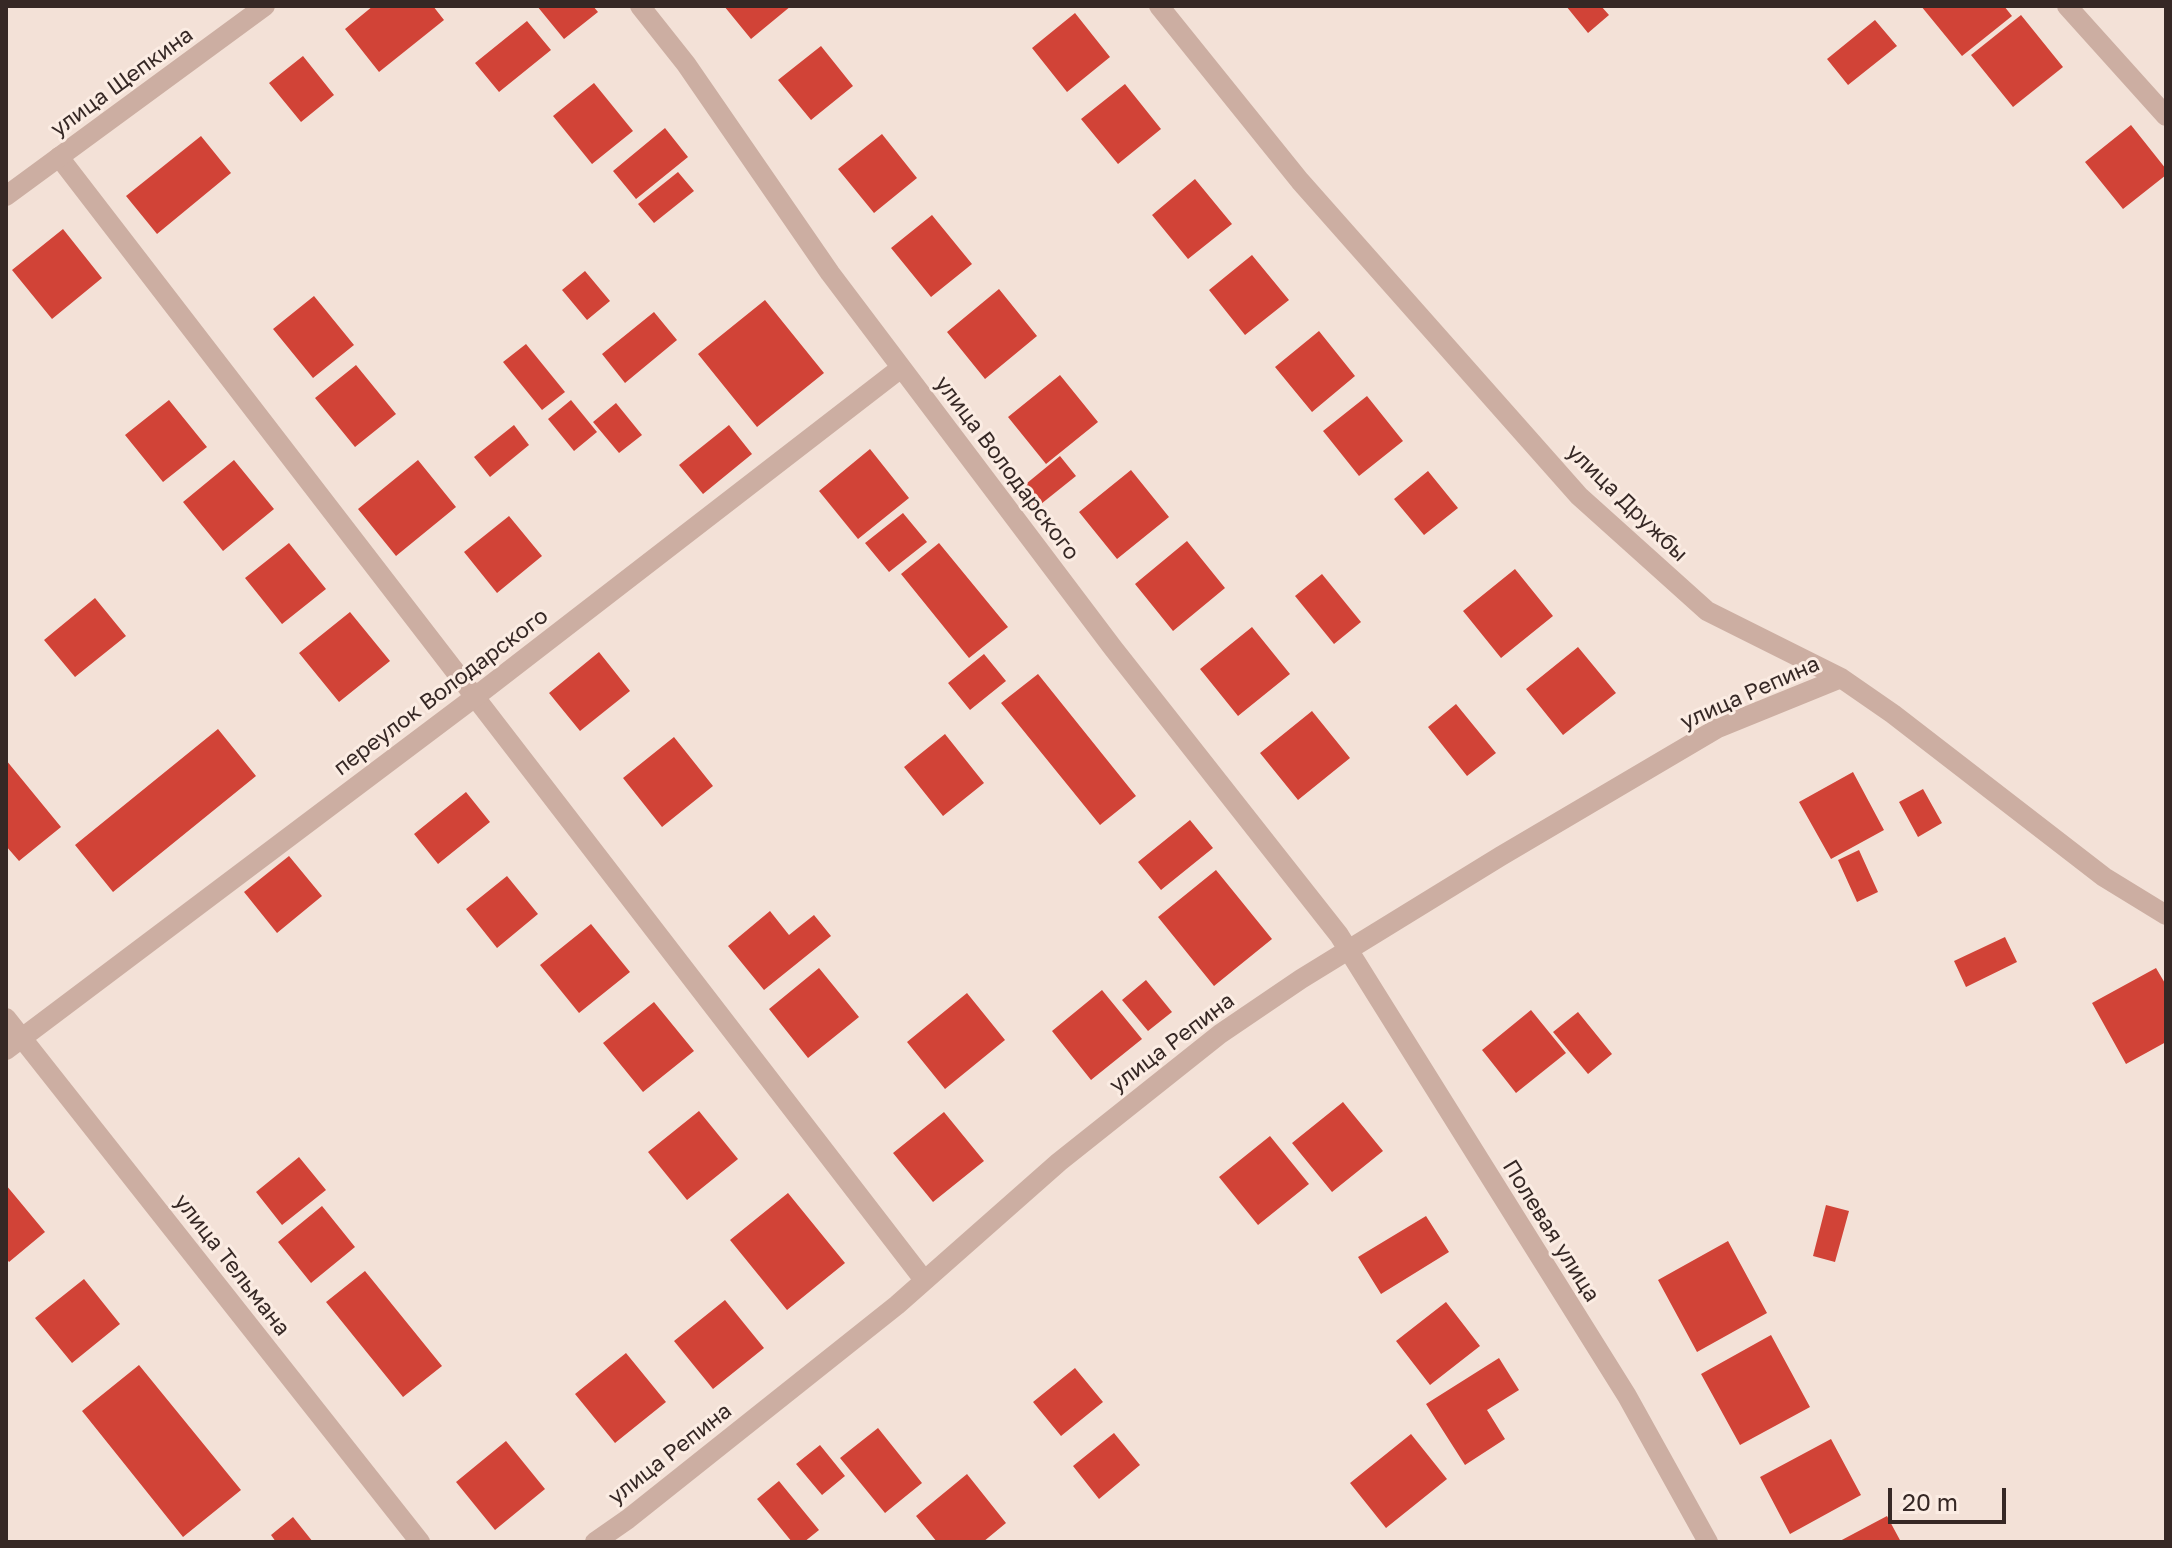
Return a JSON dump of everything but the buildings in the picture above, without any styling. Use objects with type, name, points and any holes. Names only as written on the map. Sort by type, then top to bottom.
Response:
[{"type":"street","name":"улица Щепкина","points":[[6,196],[265,6]]},
{"type":"street","name":"улица Володарского","points":[[640,6],[686,64],[830,273],[901,368],[1113,648],[1348,950]]},
{"type":"street","name":"улица Дружбы","points":[[1159,6],[1300,181],[1579,496],[1707,611],[1841,678],[1893,714],[2104,877],[2166,915]]},
{"type":"street","points":[[2067,6],[2166,116]]},
{"type":"street","points":[[59,157],[924,1280]]},
{"type":"street","name":"переулок Володарского","points":[[14,1044],[475,697],[901,368]]},
{"type":"street","name":"улица Репина","points":[[595,1542],[897,1305],[1059,1162],[1208,1043],[1301,979],[1718,728],[1841,678]]},
{"type":"street","name":"Полевая улица","points":[[1348,950],[1627,1396],[1708,1542]]},
{"type":"street","name":"улица Тельмана","points":[[6,1018],[14,1044],[420,1542]]}]
